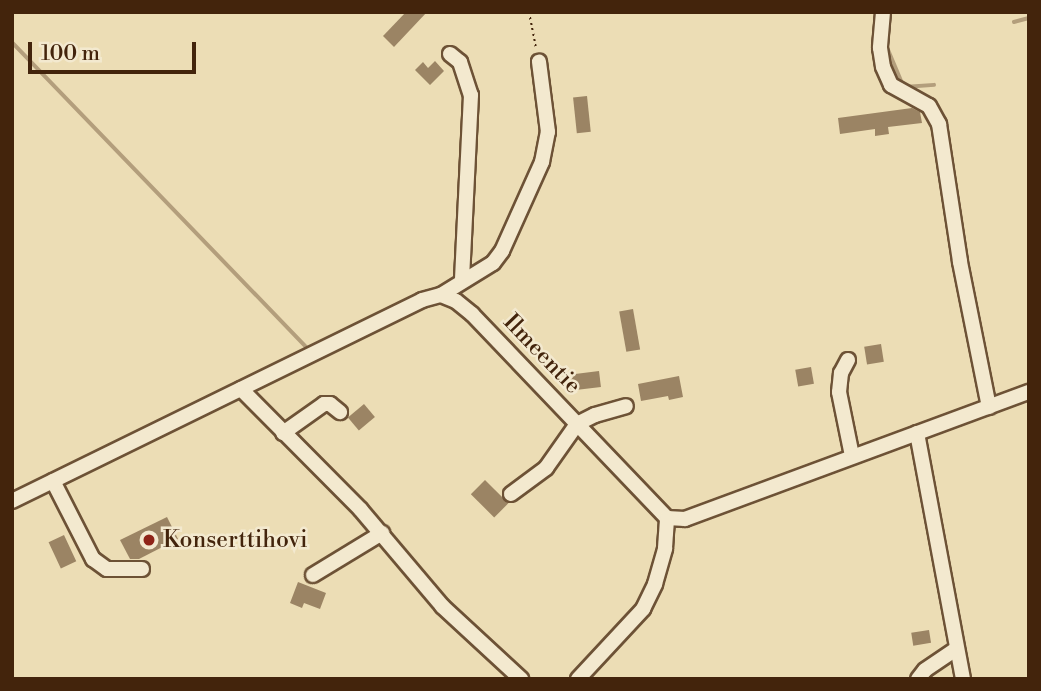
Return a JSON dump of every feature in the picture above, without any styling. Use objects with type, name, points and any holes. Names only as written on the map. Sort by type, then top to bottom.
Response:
[{"type":"street","points":[[883,12],[880,48],[883,67],[891,85],[929,106],[939,124],[956,235],[989,407]]},
{"type":"street","points":[[450,54],[460,62],[471,95],[462,281]]},
{"type":"street","points":[[12,501],[422,300],[441,295],[493,263],[502,251],[542,162],[548,132],[539,62]]},
{"type":"street","name":"Ilmeentie","points":[[441,295],[456,301],[472,314],[667,519]]},
{"type":"street","points":[[848,360],[841,373],[839,392],[852,456]]},
{"type":"street","points":[[241,389],[382,533],[442,606],[521,679]]},
{"type":"street","points":[[578,679],[643,609],[655,584],[662,560],[667,519],[685,519],[1029,392]]},
{"type":"street","points":[[283,433],[324,404],[330,404],[340,412]]},
{"type":"street","points":[[511,494],[546,468],[577,424],[595,415],[626,406]]},
{"type":"street","points":[[917,433],[963,679]]},
{"type":"street","points":[[53,481],[93,559],[107,569],[125,572],[142,569]]},
{"type":"street","points":[[313,576],[382,533]]},
{"type":"street","points":[[918,679],[925,670],[956,649]]},
{"type":"path","points":[[528,12],[539,62]]},
{"type":"building","points":[[406,12],[427,12],[394,47],[383,36]]},
{"type":"building","points":[[435,61],[444,71],[430,85],[415,70],[423,62],[428,68]]},
{"type":"building","points":[[587,96],[591,132],[577,133],[573,97]]},
{"type":"building","points":[[912,108],[920,112],[922,123],[888,127],[889,134],[875,136],[875,129],[840,134],[838,118]]},
{"type":"building","points":[[633,309],[640,349],[626,352],[619,311]]},
{"type":"building","points":[[881,344],[884,362],[867,364],[864,347]]},
{"type":"building","points":[[811,367],[814,384],[798,387],[795,370]]},
{"type":"building","points":[[599,371],[601,387],[565,391],[563,375]]},
{"type":"building","points":[[679,376],[683,397],[669,400],[668,396],[641,401],[638,384]]},
{"type":"building","points":[[364,404],[375,417],[359,431],[348,417]]},
{"type":"building","points":[[485,480],[508,503],[494,517],[471,494]]},
{"type":"building","name":"Konserttihovi","points":[[167,517],[178,539],[139,559],[130,559],[120,540]]},
{"type":"building","points":[[64,535],[76,561],[61,568],[49,542]]},
{"type":"building","points":[[298,582],[326,593],[320,609],[304,603],[302,608],[290,603]]},
{"type":"building","points":[[929,630],[931,643],[913,646],[911,633]]},
{"type":"waterway","points":[[1014,22],[1029,18]]},
{"type":"waterway","points":[[12,42],[307,347]]},
{"type":"waterway","points":[[888,49],[904,87],[934,85]]},
{"type":"place","name":"Konserttihovi","points":[[149,540]]}]
